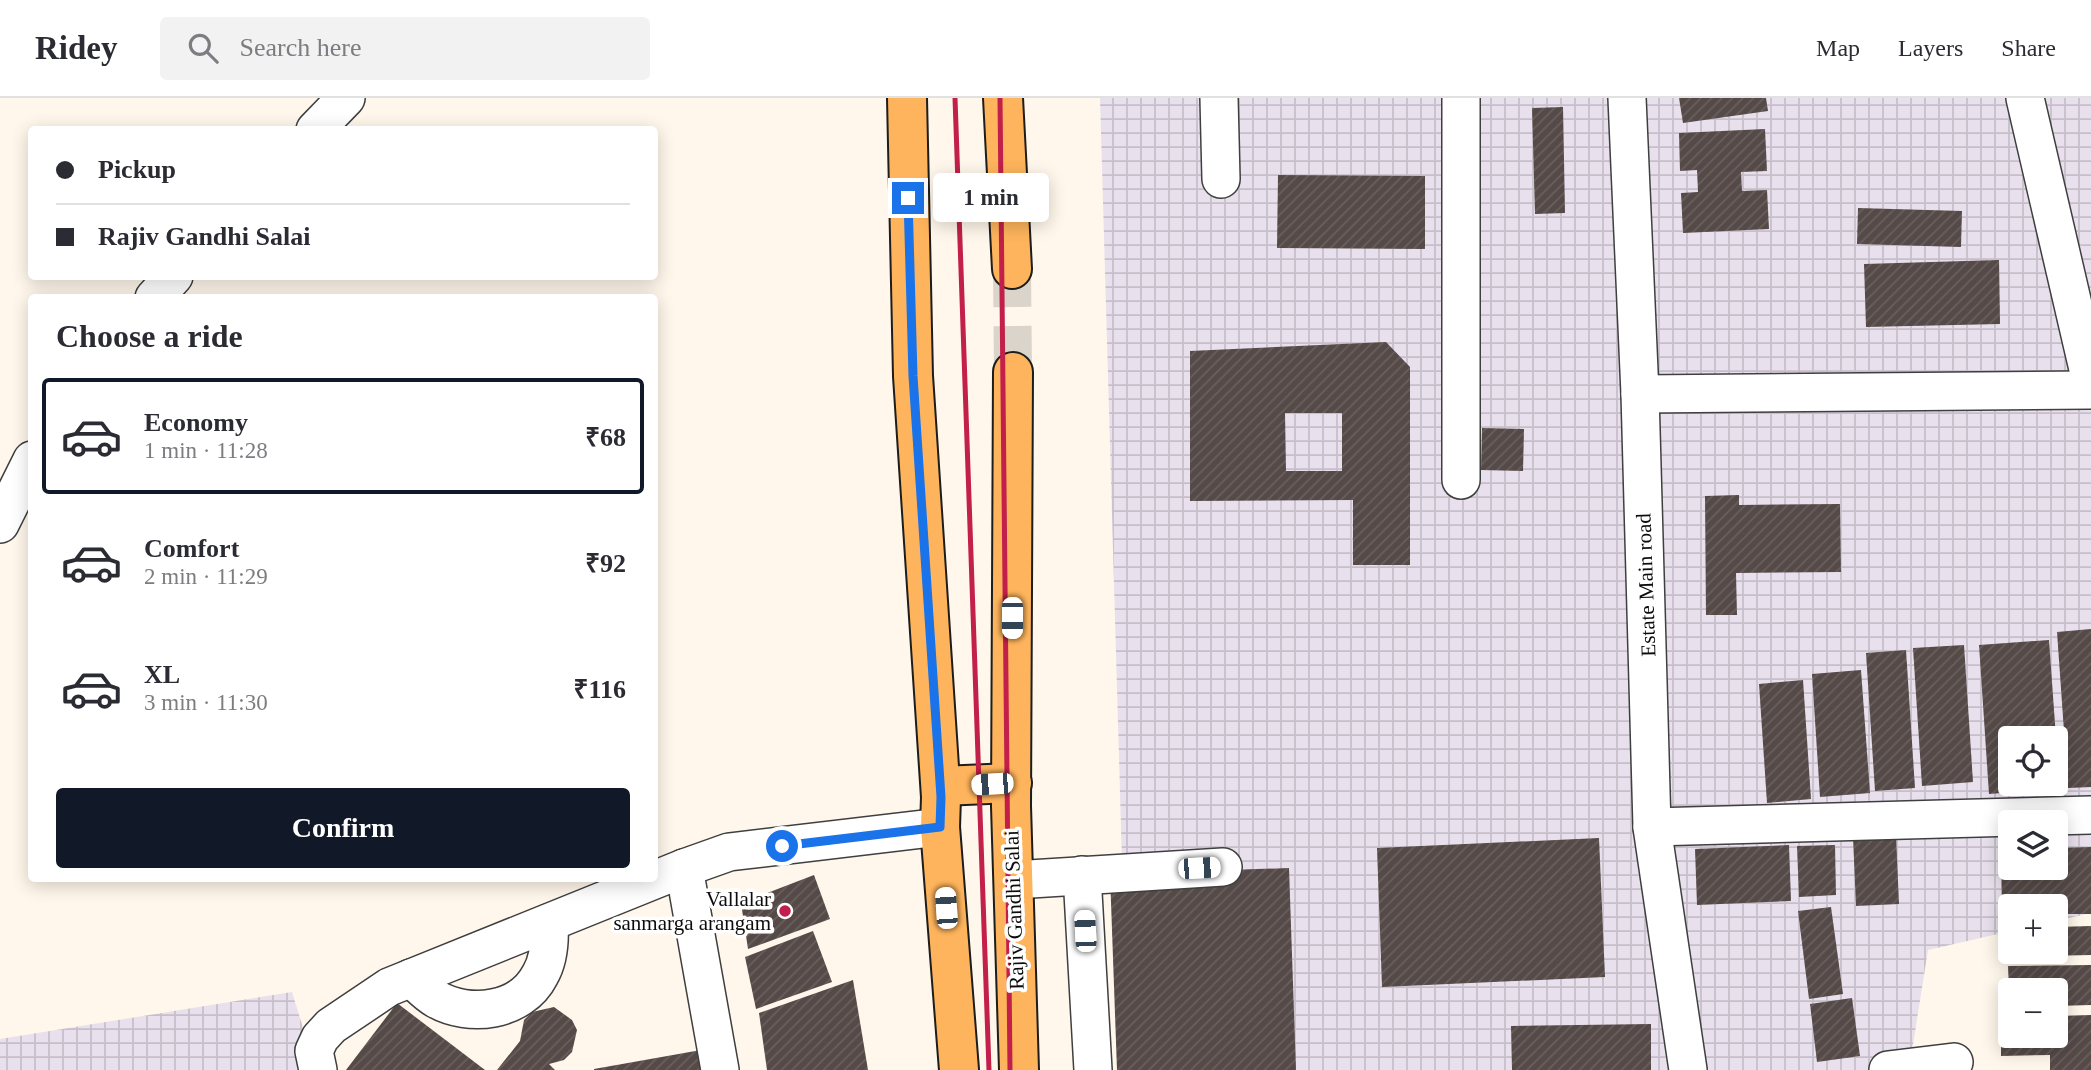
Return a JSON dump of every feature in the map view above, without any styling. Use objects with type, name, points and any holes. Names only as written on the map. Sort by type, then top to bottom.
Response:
[{"type":"main road","points":[[906,98],[913,376],[959,1070]]},
{"type":"main road","points":[[1003,98],[1012,269]]},
{"type":"main road","name":"Rajiv Gandhi Salai","points":[[1013,372],[1012,794],[1018,1070]]},
{"type":"main road","points":[[941,807],[1012,794]]},
{"type":"street","points":[[319,126],[346,98]]},
{"type":"street","points":[[1219,98],[1221,179]]},
{"type":"street","points":[[1461,98],[1461,480]]},
{"type":"street","name":"Estate Main road","points":[[1627,98],[1640,394],[1653,827],[1688,1070]]},
{"type":"street","points":[[2025,98],[2091,382]]},
{"type":"street","points":[[158,294],[170,280]]},
{"type":"street","points":[[1640,394],[2091,390]]},
{"type":"street","points":[[0,524],[28,468]]},
{"type":"street","points":[[658,879],[729,852],[941,807]]},
{"type":"street","points":[[1653,827],[2091,815]]},
{"type":"street","points":[[1014,880],[1223,867]]},
{"type":"street","points":[[684,868],[720,1070]]},
{"type":"street","points":[[1082,875],[1093,1070]]},
{"type":"street","points":[[318,1070],[314,1051],[320,1038],[331,1026],[389,987],[650,882]]},
{"type":"street","points":[[411,978],[435,999],[459,1008],[481,1010],[505,1006],[528,991],[540,975],[550,940],[549,923]]},
{"type":"street","points":[[1888,1070],[1954,1062]]},
{"type":"shaded area","points":[[1100,98],[2091,98],[2091,913],[2068,918],[2068,894],[1998,894],[1998,934],[1928,950],[1909,1070],[1128,1070]]},
{"type":"shaded area","points":[[292,992],[316,1070],[0,1070],[0,1039]]},
{"type":"building","points":[[1679,98],[1766,98],[1768,111],[1683,123]]},
{"type":"building","points":[[1563,107],[1565,213],[1535,214],[1532,108]]},
{"type":"building","points":[[1765,129],[1767,171],[1741,172],[1742,191],[1767,190],[1769,229],[1683,233],[1681,193],[1698,192],[1697,170],[1680,171],[1679,133]]},
{"type":"building","points":[[1278,175],[1425,176],[1425,249],[1277,248]]},
{"type":"building","points":[[1858,208],[1962,211],[1961,247],[1857,244]]},
{"type":"building","points":[[1999,260],[2000,324],[1866,327],[1864,264]]},
{"type":"building","points":[[1386,342],[1410,367],[1410,565],[1353,565],[1353,500],[1190,501],[1190,351]],"holes":[[[1285,413],[1342,413],[1342,471],[1286,471]]]},
{"type":"building","points":[[1482,428],[1524,429],[1523,471],[1481,470]]},
{"type":"building","points":[[1739,495],[1739,505],[1840,504],[1841,572],[1736,573],[1737,615],[1706,615],[1705,496]]},
{"type":"building","points":[[2091,629],[2091,787],[2068,788],[2068,726],[2064,726],[2057,632]]},
{"type":"building","points":[[2049,640],[2055,726],[1998,726],[1998,793],[1989,794],[1979,645]]},
{"type":"building","points":[[1964,645],[1973,782],[1922,786],[1913,648]]},
{"type":"building","points":[[1906,650],[1915,788],[1875,791],[1866,653]]},
{"type":"building","points":[[1861,670],[1870,793],[1820,797],[1812,674]]},
{"type":"building","points":[[1803,680],[1811,799],[1767,803],[1759,684]]},
{"type":"building","points":[[1896,835],[1899,904],[1856,906],[1853,837]]},
{"type":"building","points":[[1599,838],[1605,977],[1382,987],[1377,848]]},
{"type":"building","points":[[1789,845],[1791,901],[1697,905],[1695,849]]},
{"type":"building","points":[[1835,845],[1836,895],[1799,897],[1797,846]]},
{"type":"building","points":[[2091,847],[2091,914],[2068,914],[2068,894],[2002,894],[2001,880],[2068,880],[2068,848]]},
{"type":"building","points":[[1289,868],[1296,1070],[1117,1070],[1110,874]]},
{"type":"building","name":"Vallalar sanmarga arangam","points":[[814,875],[830,919],[748,949],[741,903]]},
{"type":"building","points":[[1831,907],[1843,994],[1809,999],[1798,911]]},
{"type":"building","points":[[2091,926],[2091,955],[2068,956],[2068,927]]},
{"type":"building","points":[[813,931],[832,982],[756,1009],[745,957]]},
{"type":"building","points":[[2091,965],[2091,1005],[2068,1006],[2068,978],[2008,978],[2008,966]]},
{"type":"building","points":[[853,980],[868,1070],[767,1070],[759,1013]]},
{"type":"building","points":[[1852,998],[1860,1056],[1817,1062],[1810,1004]]},
{"type":"building","points":[[397,1003],[485,1070],[346,1070]]},
{"type":"building","points":[[554,1007],[572,1020],[577,1030],[572,1052],[564,1060],[549,1064],[555,1070],[497,1070],[520,1041],[524,1020],[532,1012]]},
{"type":"building","points":[[2091,1015],[2091,1070],[2050,1070],[2050,1055],[2001,1056],[2001,1048],[2068,1048],[2068,1016]]},
{"type":"building","points":[[1651,1024],[1651,1070],[1512,1070],[1511,1026]]},
{"type":"building","points":[[701,1050],[705,1070],[594,1070],[594,1069]]},
{"type":"tunnel","points":[[1012,269],[1013,372]]},
{"type":"railway","points":[[955,98],[989,1070]]},
{"type":"railway","points":[[1000,98],[1010,1070]]},
{"type":"place","name":"Vallalar sanmarga arangam","points":[[785,911]]},
{"type":"route","points":[[782,846],[940,827],[941,797],[913,376],[908,198]]}]
